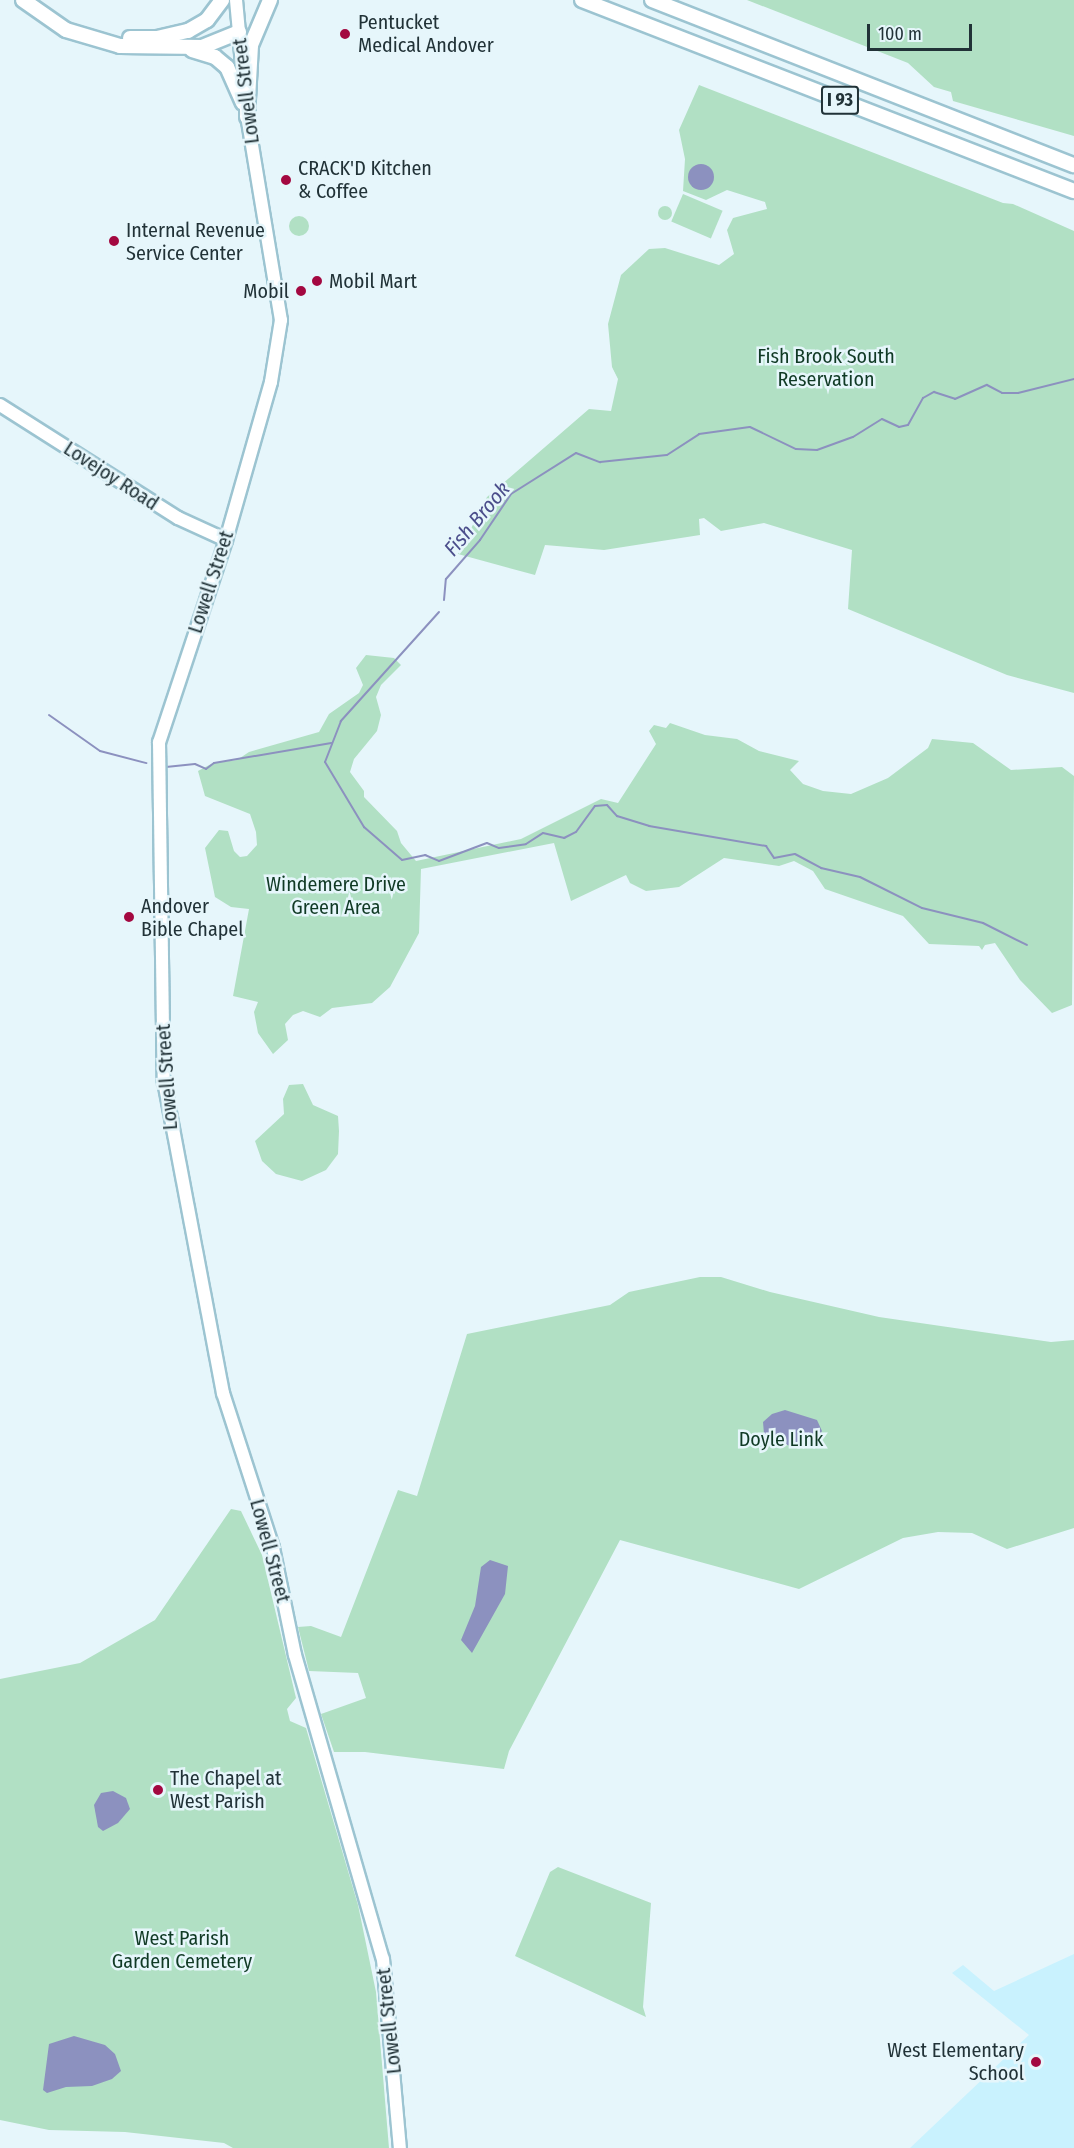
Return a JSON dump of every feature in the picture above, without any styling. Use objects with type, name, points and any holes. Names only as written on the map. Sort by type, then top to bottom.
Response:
[{"type":"highway","points":[[23,0],[59,27],[94,41],[128,47],[185,48],[216,43],[239,32]]},
{"type":"highway","points":[[36,0],[87,30],[139,39],[188,31],[207,20],[222,0]]},
{"type":"highway","points":[[247,117],[251,45],[270,0]]},
{"type":"highway","points":[[567,0],[605,9]]},
{"type":"highway","name":"I 93","points":[[582,0],[1074,191]]},
{"type":"highway","name":"I 93","points":[[652,0],[1074,165]]},
{"type":"highway","points":[[185,48],[208,54],[227,67],[237,82],[247,117]]},
{"type":"main road","name":"Lowell Street","points":[[236,0],[247,117],[281,320],[271,382],[226,540],[162,727],[157,759],[165,1099],[222,1393],[273,1548],[295,1655],[383,1959],[400,2148]]},
{"type":"main road","name":"Lovejoy Road","points":[[0,405],[178,518],[226,540]]},
{"type":"shaded area","name":"West Elementary School","points":[[1074,1954],[1074,2148],[910,2148],[1029,2035],[952,1973],[963,1965],[994,1991]]},
{"type":"green space","points":[[747,0],[1074,0],[1074,136],[953,101],[951,92],[934,87],[908,63]]},
{"type":"green space","name":"Fish Brook South Reservation","points":[[699,85],[1003,203],[1013,204],[1074,231],[1074,693],[1007,675],[848,609],[852,550],[764,523],[721,531],[704,518],[699,519],[700,535],[604,550],[545,545],[535,575],[458,554],[487,497],[589,409],[611,411],[618,379],[612,367],[608,324],[621,275],[649,249],[665,248],[719,265],[734,254],[727,230],[733,218],[767,209],[765,202],[727,190],[706,200],[683,191],[685,159],[679,130]]},
{"type":"green space","points":[[683,194],[723,211],[711,238],[671,222]]},
{"type":"green space","points":[[665,206],[670,208],[672,213],[670,218],[665,220],[660,218],[658,213],[660,208]]},
{"type":"green space","points":[[299,216],[306,219],[309,226],[306,233],[299,236],[292,233],[289,226],[292,219]]},
{"type":"green space","name":"Windemere Drive Green Area","points":[[366,655],[394,658],[401,665],[381,685],[376,697],[381,715],[377,731],[354,759],[350,772],[364,791],[364,797],[397,831],[401,843],[416,861],[521,839],[601,799],[618,803],[656,744],[649,731],[654,725],[666,728],[670,723],[705,735],[737,739],[759,751],[799,761],[790,770],[803,784],[823,791],[851,794],[888,778],[928,748],[932,739],[973,743],[1011,770],[1062,767],[1074,776],[1072,1005],[1052,1013],[1020,980],[995,943],[985,945],[982,950],[979,946],[929,944],[903,916],[825,889],[813,871],[794,861],[779,866],[724,858],[679,887],[646,891],[630,883],[626,875],[571,901],[554,843],[421,869],[419,933],[390,987],[372,1003],[332,1008],[320,1017],[303,1011],[293,1015],[285,1024],[288,1040],[273,1054],[258,1033],[254,1012],[258,1002],[233,996],[249,909],[231,907],[215,897],[205,848],[219,830],[228,831],[234,851],[240,857],[247,856],[257,845],[256,832],[250,814],[205,796],[198,771],[213,763],[237,760],[249,752],[319,732],[329,714],[359,693],[363,685],[356,668]]},
{"type":"green space","points":[[303,1084],[313,1105],[338,1116],[339,1131],[338,1154],[326,1170],[302,1181],[276,1174],[262,1161],[255,1141],[284,1114],[283,1099],[289,1085]]},
{"type":"green space","name":"Doyle Link","points":[[700,1277],[721,1277],[770,1292],[879,1317],[1051,1342],[1074,1340],[1074,1528],[1007,1549],[972,1533],[938,1532],[903,1538],[799,1589],[620,1540],[509,1751],[504,1769],[365,1752],[334,1752],[321,1714],[366,1698],[358,1673],[309,1671],[298,1627],[311,1626],[341,1637],[398,1490],[417,1496],[467,1334],[610,1305],[629,1292]]},
{"type":"green space","name":"West Parish Garden Cemetery","points":[[231,1509],[241,1511],[262,1555],[296,1698],[287,1709],[290,1721],[306,1728],[358,1905],[376,1992],[389,2148],[233,2148],[224,2143],[125,2132],[49,2130],[0,2120],[0,1679],[80,1663],[155,1620]]},
{"type":"green space","points":[[558,1867],[651,1903],[643,2007],[646,2017],[515,1956],[550,1872]]},
{"type":"water","points":[[701,164],[710,168],[714,177],[710,186],[701,190],[692,186],[688,177],[692,168]]},
{"type":"water","points":[[785,1410],[817,1420],[822,1431],[817,1440],[794,1448],[764,1434],[763,1422],[772,1414]]},
{"type":"water","points":[[490,1560],[508,1566],[505,1594],[472,1653],[461,1640],[475,1606],[481,1567]]},
{"type":"water","points":[[113,1791],[126,1798],[130,1809],[118,1823],[103,1831],[98,1827],[94,1805],[101,1793]]},
{"type":"water","points":[[74,2036],[105,2045],[115,2054],[121,2071],[112,2079],[92,2086],[66,2087],[47,2093],[43,2090],[49,2044]]},
{"type":"waterway","name":"Fish Brook","points":[[444,600],[446,579],[480,540],[511,494],[576,453],[600,462],[667,455],[699,434],[750,427],[796,449],[817,450],[853,437],[882,419],[899,427],[908,425],[923,398],[934,392],[955,399],[987,385],[1002,393],[1018,393],[1074,379]]},
{"type":"waterway","points":[[439,612],[341,721],[325,762],[364,827],[402,860],[425,855],[439,861],[487,843],[499,848],[526,844],[543,833],[564,838],[576,832],[595,806],[607,805],[617,816],[649,826],[766,846],[774,858],[795,854],[821,868],[860,877],[922,908],[983,923],[1027,945]]},
{"type":"waterway","name":"Fish Brook","points":[[49,715],[100,751],[146,763]]},
{"type":"waterway","name":"Fish Brook","points":[[166,767],[195,764],[206,769],[214,763],[331,743]]},
{"type":"place","name":"Pentucket Medical Andover","points":[[345,34]]},
{"type":"place","name":"CRACK'D Kitchen & Coffee","points":[[286,180]]},
{"type":"place","name":"Internal Revenue Service Center","points":[[114,241]]},
{"type":"place","name":"Mobil Mart","points":[[317,281]]},
{"type":"place","name":"Mobil","points":[[301,291]]},
{"type":"place","name":"Andover Bible Chapel","points":[[129,917]]},
{"type":"place","name":"The Chapel at West Parish","points":[[158,1790]]},
{"type":"place","name":"West Elementary School","points":[[1036,2062]]}]
